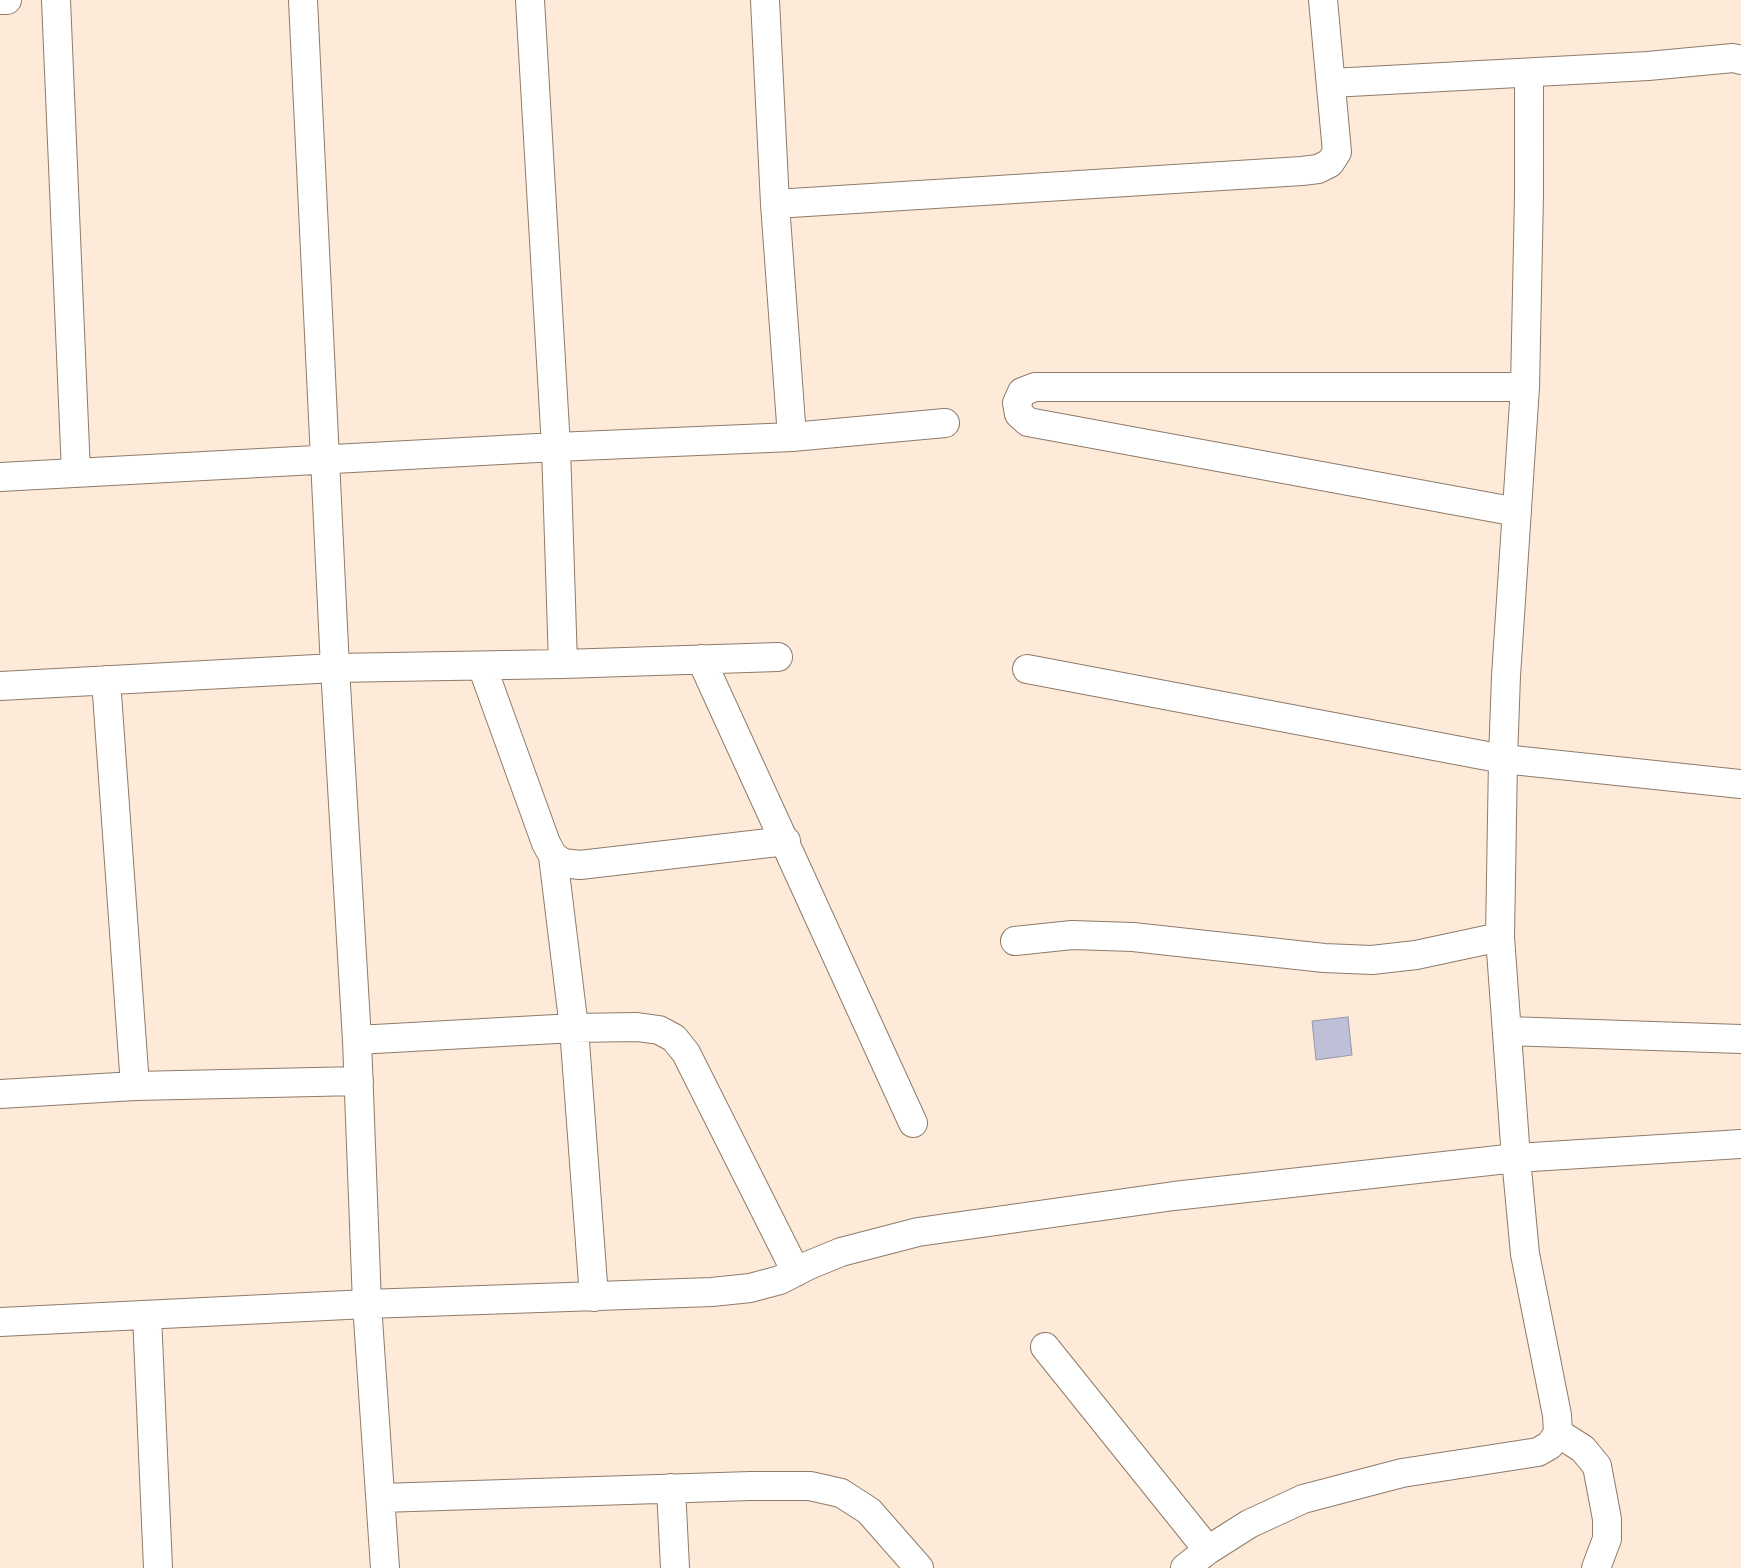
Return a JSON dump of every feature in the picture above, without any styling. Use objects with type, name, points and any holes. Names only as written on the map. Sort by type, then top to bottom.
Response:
[{"type":"street","points":[[0,0],[8,0]]},
{"type":"street","points":[[56,0],[76,473]]},
{"type":"street","points":[[303,0],[335,668],[357,1040],[367,1304],[385,1568]]},
{"type":"street","points":[[530,0],[556,447],[563,664]]},
{"type":"street","points":[[766,0],[775,204],[792,437]]},
{"type":"street","points":[[775,204],[1302,172],[1318,169],[1330,163],[1337,152],[1323,0]]},
{"type":"street","points":[[1331,83],[1648,66],[1733,58],[1741,60]]},
{"type":"street","points":[[1185,1568],[1208,1550],[1249,1524],[1303,1498],[1402,1473],[1538,1452],[1550,1445],[1558,1433],[1557,1415],[1525,1254],[1500,937],[1506,676],[1525,387],[1529,195],[1529,73]]},
{"type":"street","points":[[1517,512],[1028,422],[1019,414],[1017,403],[1022,392],[1034,387],[1525,387]]},
{"type":"street","points":[[0,477],[556,447],[792,437],[945,423]]},
{"type":"street","points":[[0,686],[335,668],[563,664],[778,657]]},
{"type":"street","points":[[701,660],[786,841],[914,1123]]},
{"type":"street","points":[[482,666],[546,843],[553,856],[574,1028],[594,1297]]},
{"type":"street","points":[[1027,669],[1503,759],[1741,784]]},
{"type":"street","points":[[106,680],[135,1086]]},
{"type":"street","points":[[553,856],[563,864],[580,864],[786,841]]},
{"type":"street","points":[[1015,941],[1072,935],[1133,937],[1324,958],[1372,960],[1416,955],[1500,937]]},
{"type":"street","points":[[357,1040],[574,1028],[637,1027],[659,1030],[674,1038],[686,1053],[796,1272]]},
{"type":"street","points":[[1507,1031],[1741,1039]]},
{"type":"street","points":[[0,1094],[135,1086],[359,1081]]},
{"type":"street","points":[[0,1322],[367,1304],[712,1292],[750,1288],[780,1280],[841,1252],[918,1232],[1174,1196],[1516,1158],[1741,1144]]},
{"type":"street","points":[[147,1315],[158,1568]]},
{"type":"street","points":[[1045,1347],[1208,1550]]},
{"type":"street","points":[[1558,1433],[1583,1449],[1597,1466],[1607,1518],[1607,1539],[1596,1568]]},
{"type":"street","points":[[381,1498],[671,1488],[810,1486],[841,1493],[869,1511],[918,1568]]},
{"type":"street","points":[[671,1488],[675,1568]]},
{"type":"building","points":[[1348,1017],[1352,1055],[1316,1060],[1312,1021]]}]
